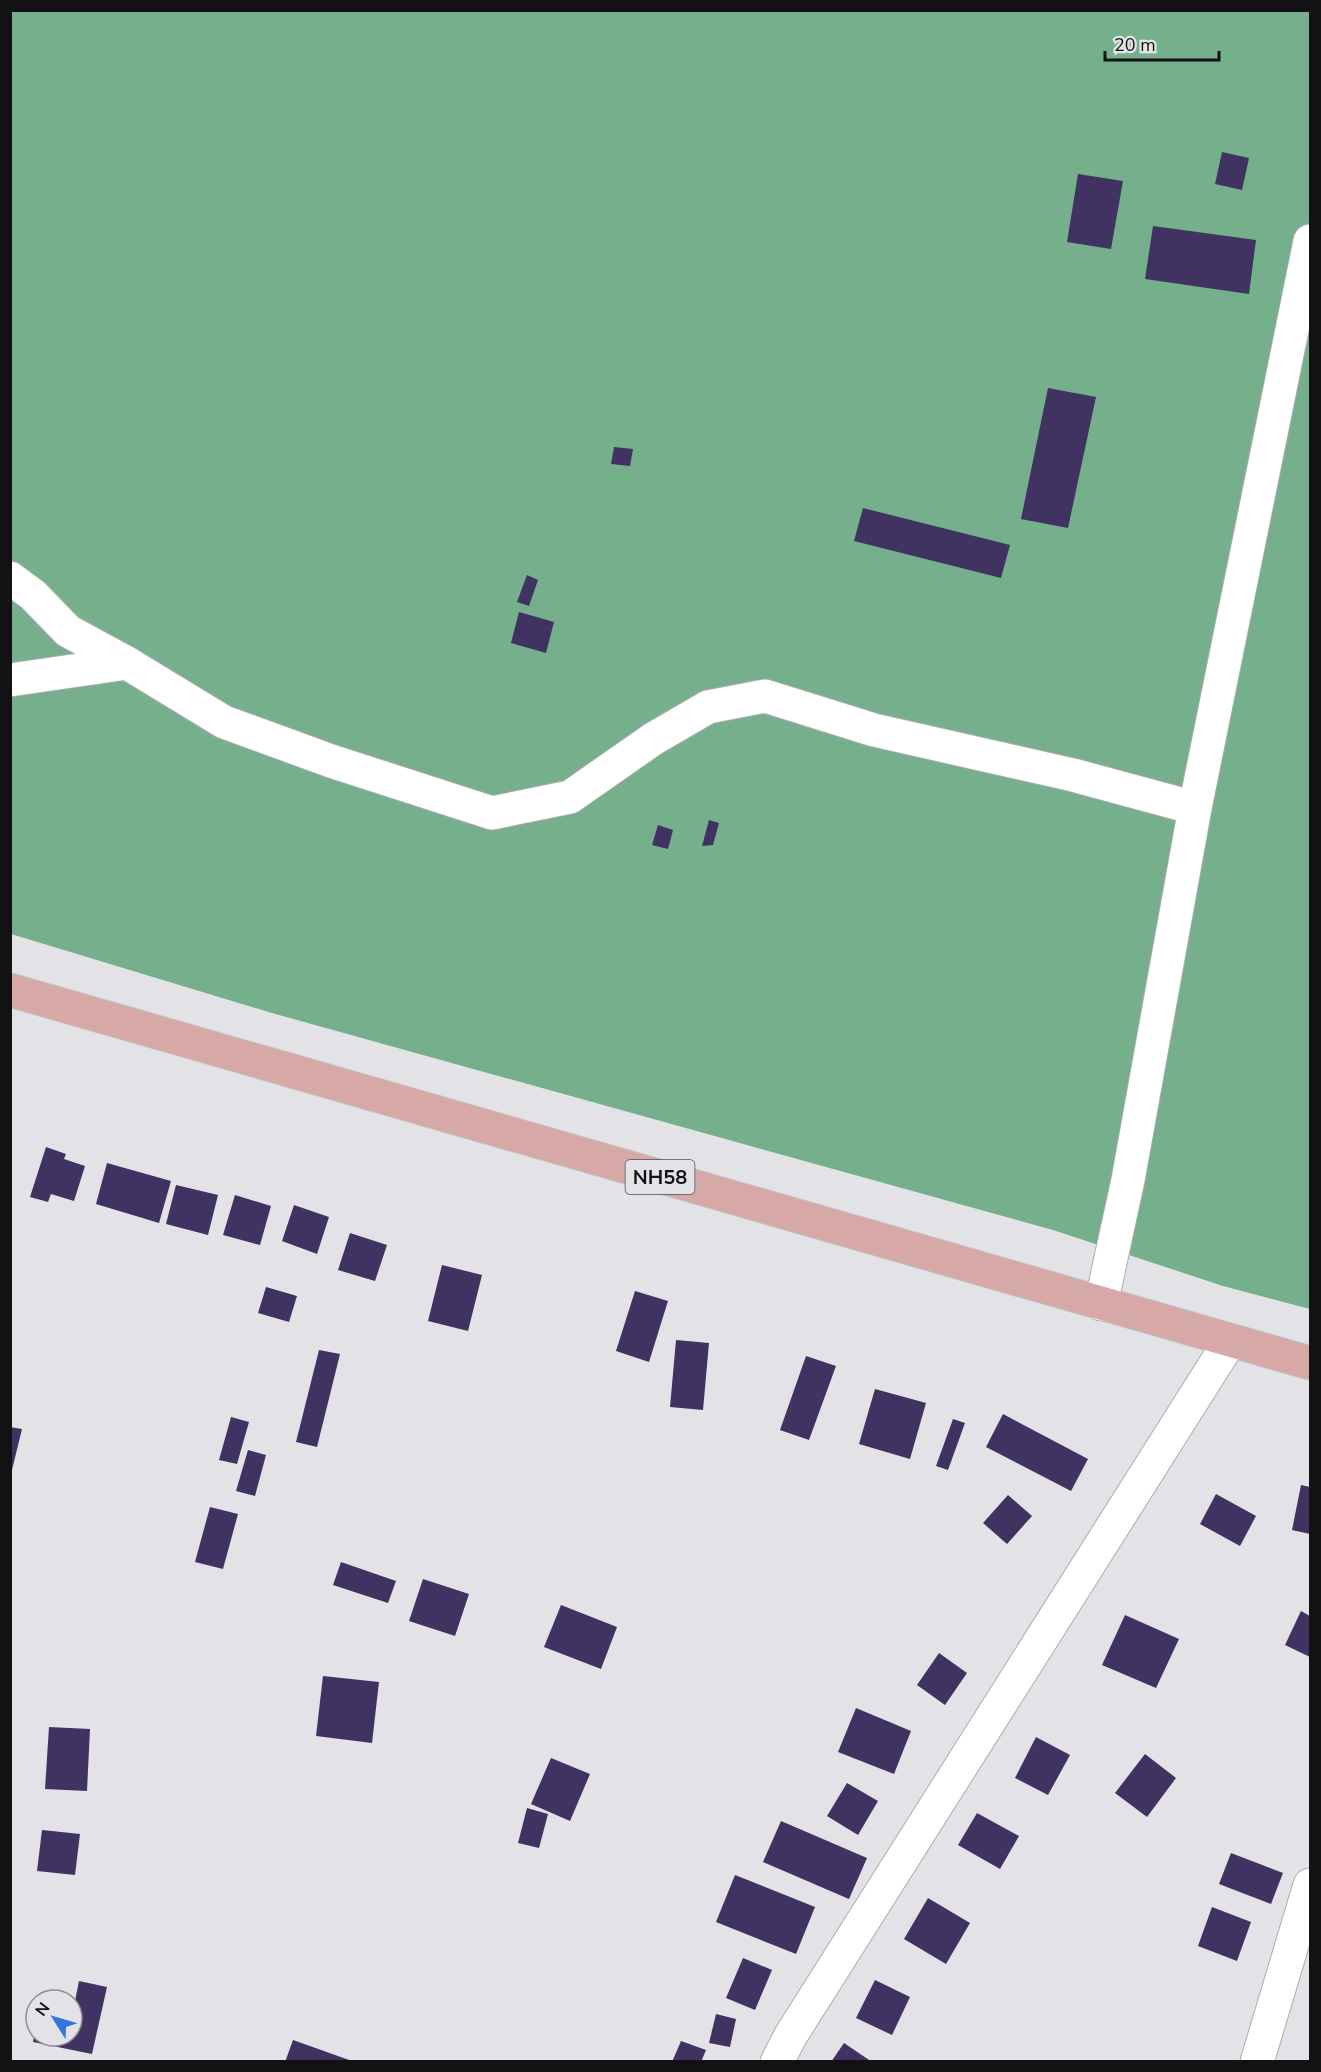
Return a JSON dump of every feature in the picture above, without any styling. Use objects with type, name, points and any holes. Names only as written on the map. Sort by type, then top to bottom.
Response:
[{"type":"main road","name":"NH58","points":[[10,990],[1311,1363]]},
{"type":"street","points":[[1101,1304],[1128,1180],[1195,808],[1311,241]]},
{"type":"street","points":[[10,578],[33,595],[68,632],[127,663],[224,722],[331,761],[492,813],[570,796],[653,739],[708,707],[765,696],[874,730],[1074,775],[1195,808]]},
{"type":"street","points":[[10,680],[127,663]]},
{"type":"street","points":[[777,2061],[791,2035],[1230,1341]]},
{"type":"street","points":[[1257,2061],[1311,1886]]},
{"type":"green space","points":[[10,11],[1310,11],[1310,1309],[1223,1286],[1053,1230],[272,1013],[11,934]]},
{"type":"building","points":[[1222,152],[1249,158],[1242,190],[1215,184]]},
{"type":"building","points":[[1078,174],[1123,181],[1111,249],[1067,242]]},
{"type":"building","points":[[1153,226],[1256,240],[1249,294],[1145,279]]},
{"type":"building","points":[[1048,388],[1096,397],[1068,528],[1021,519]]},
{"type":"building","points":[[614,447],[633,449],[630,466],[611,464]]},
{"type":"building","points":[[863,508],[1010,545],[1001,578],[854,541]]},
{"type":"building","points":[[527,575],[538,580],[529,606],[517,602]]},
{"type":"building","points":[[519,612],[554,622],[546,653],[511,643]]},
{"type":"building","points":[[709,820],[719,823],[713,845],[702,846]]},
{"type":"building","points":[[658,825],[673,830],[668,849],[652,845]]},
{"type":"building","points":[[46,1147],[66,1154],[64,1159],[85,1166],[74,1201],[51,1194],[48,1202],[30,1197]]},
{"type":"building","points":[[107,1163],[171,1181],[159,1223],[96,1204]]},
{"type":"building","points":[[176,1185],[218,1195],[208,1235],[166,1224]]},
{"type":"building","points":[[235,1195],[271,1206],[260,1245],[223,1235]]},
{"type":"building","points":[[294,1205],[329,1217],[317,1254],[282,1241]]},
{"type":"building","points":[[350,1233],[387,1245],[375,1281],[338,1270]]},
{"type":"building","points":[[442,1265],[482,1275],[468,1331],[428,1321]]},
{"type":"building","points":[[266,1287],[297,1296],[289,1322],[258,1313]]},
{"type":"building","points":[[635,1291],[668,1301],[649,1362],[616,1351]]},
{"type":"building","points":[[676,1340],[709,1343],[703,1410],[670,1407]]},
{"type":"building","points":[[319,1350],[340,1354],[317,1447],[296,1442]]},
{"type":"building","points":[[806,1356],[836,1366],[809,1440],[780,1430]]},
{"type":"building","points":[[875,1389],[926,1403],[910,1459],[859,1444]]},
{"type":"building","points":[[1003,1414],[1088,1459],[1071,1491],[986,1447]]},
{"type":"building","points":[[231,1417],[249,1422],[237,1464],[219,1460]]},
{"type":"building","points":[[953,1419],[965,1423],[948,1470],[936,1466]]},
{"type":"building","points":[[10,1427],[22,1429],[11,1474],[10,1474]]},
{"type":"building","points":[[248,1450],[266,1455],[255,1496],[236,1491]]},
{"type":"building","points":[[1301,1485],[1310,1487],[1310,1534],[1292,1530]]},
{"type":"building","points":[[1216,1494],[1256,1516],[1240,1546],[1200,1524]]},
{"type":"building","points":[[1008,1495],[1032,1516],[1007,1544],[983,1523]]},
{"type":"building","points":[[210,1507],[238,1514],[223,1569],[195,1562]]},
{"type":"building","points":[[341,1562],[396,1581],[388,1603],[333,1585]]},
{"type":"building","points":[[423,1579],[469,1594],[455,1636],[409,1621]]},
{"type":"building","points":[[561,1605],[617,1627],[601,1669],[544,1647]]},
{"type":"building","points":[[1301,1611],[1310,1616],[1310,1657],[1285,1645]]},
{"type":"building","points":[[1125,1615],[1179,1639],[1156,1688],[1102,1665]]},
{"type":"building","points":[[939,1653],[967,1673],[945,1705],[917,1685]]},
{"type":"building","points":[[323,1676],[379,1682],[372,1743],[316,1736]]},
{"type":"building","points":[[856,1708],[911,1731],[894,1774],[838,1752]]},
{"type":"building","points":[[49,1727],[90,1729],[87,1791],[45,1789]]},
{"type":"building","points":[[1036,1737],[1070,1755],[1048,1795],[1015,1778]]},
{"type":"building","points":[[1145,1754],[1176,1778],[1147,1817],[1115,1793]]},
{"type":"building","points":[[551,1758],[590,1774],[570,1821],[531,1804]]},
{"type":"building","points":[[847,1783],[878,1801],[858,1835],[827,1816]]},
{"type":"building","points":[[527,1808],[548,1814],[539,1848],[518,1843]]},
{"type":"building","points":[[977,1813],[1019,1836],[1000,1869],[958,1845]]},
{"type":"building","points":[[781,1821],[867,1858],[849,1899],[763,1862]]},
{"type":"building","points":[[42,1830],[80,1834],[75,1875],[37,1871]]},
{"type":"building","points":[[1231,1853],[1283,1873],[1271,1904],[1219,1884]]},
{"type":"building","points":[[735,1875],[815,1907],[796,1954],[716,1922]]},
{"type":"building","points":[[928,1898],[970,1923],[946,1964],[904,1939]]},
{"type":"building","points":[[1212,1907],[1251,1922],[1237,1961],[1198,1946]]},
{"type":"building","points":[[743,1958],[772,1970],[755,2010],[726,1998]]},
{"type":"building","points":[[875,1980],[910,1997],[892,2035],[856,2018]]},
{"type":"building","points":[[79,1981],[107,1987],[92,2054],[62,2048],[84,2048],[84,1988],[78,1988]]},
{"type":"building","points":[[716,2014],[736,2019],[730,2047],[709,2043]]},
{"type":"building","points":[[293,2040],[352,2061],[285,2062]]},
{"type":"building","points":[[681,2041],[706,2050],[701,2062],[672,2062]]},
{"type":"building","points":[[844,2043],[872,2062],[831,2062]]}]
